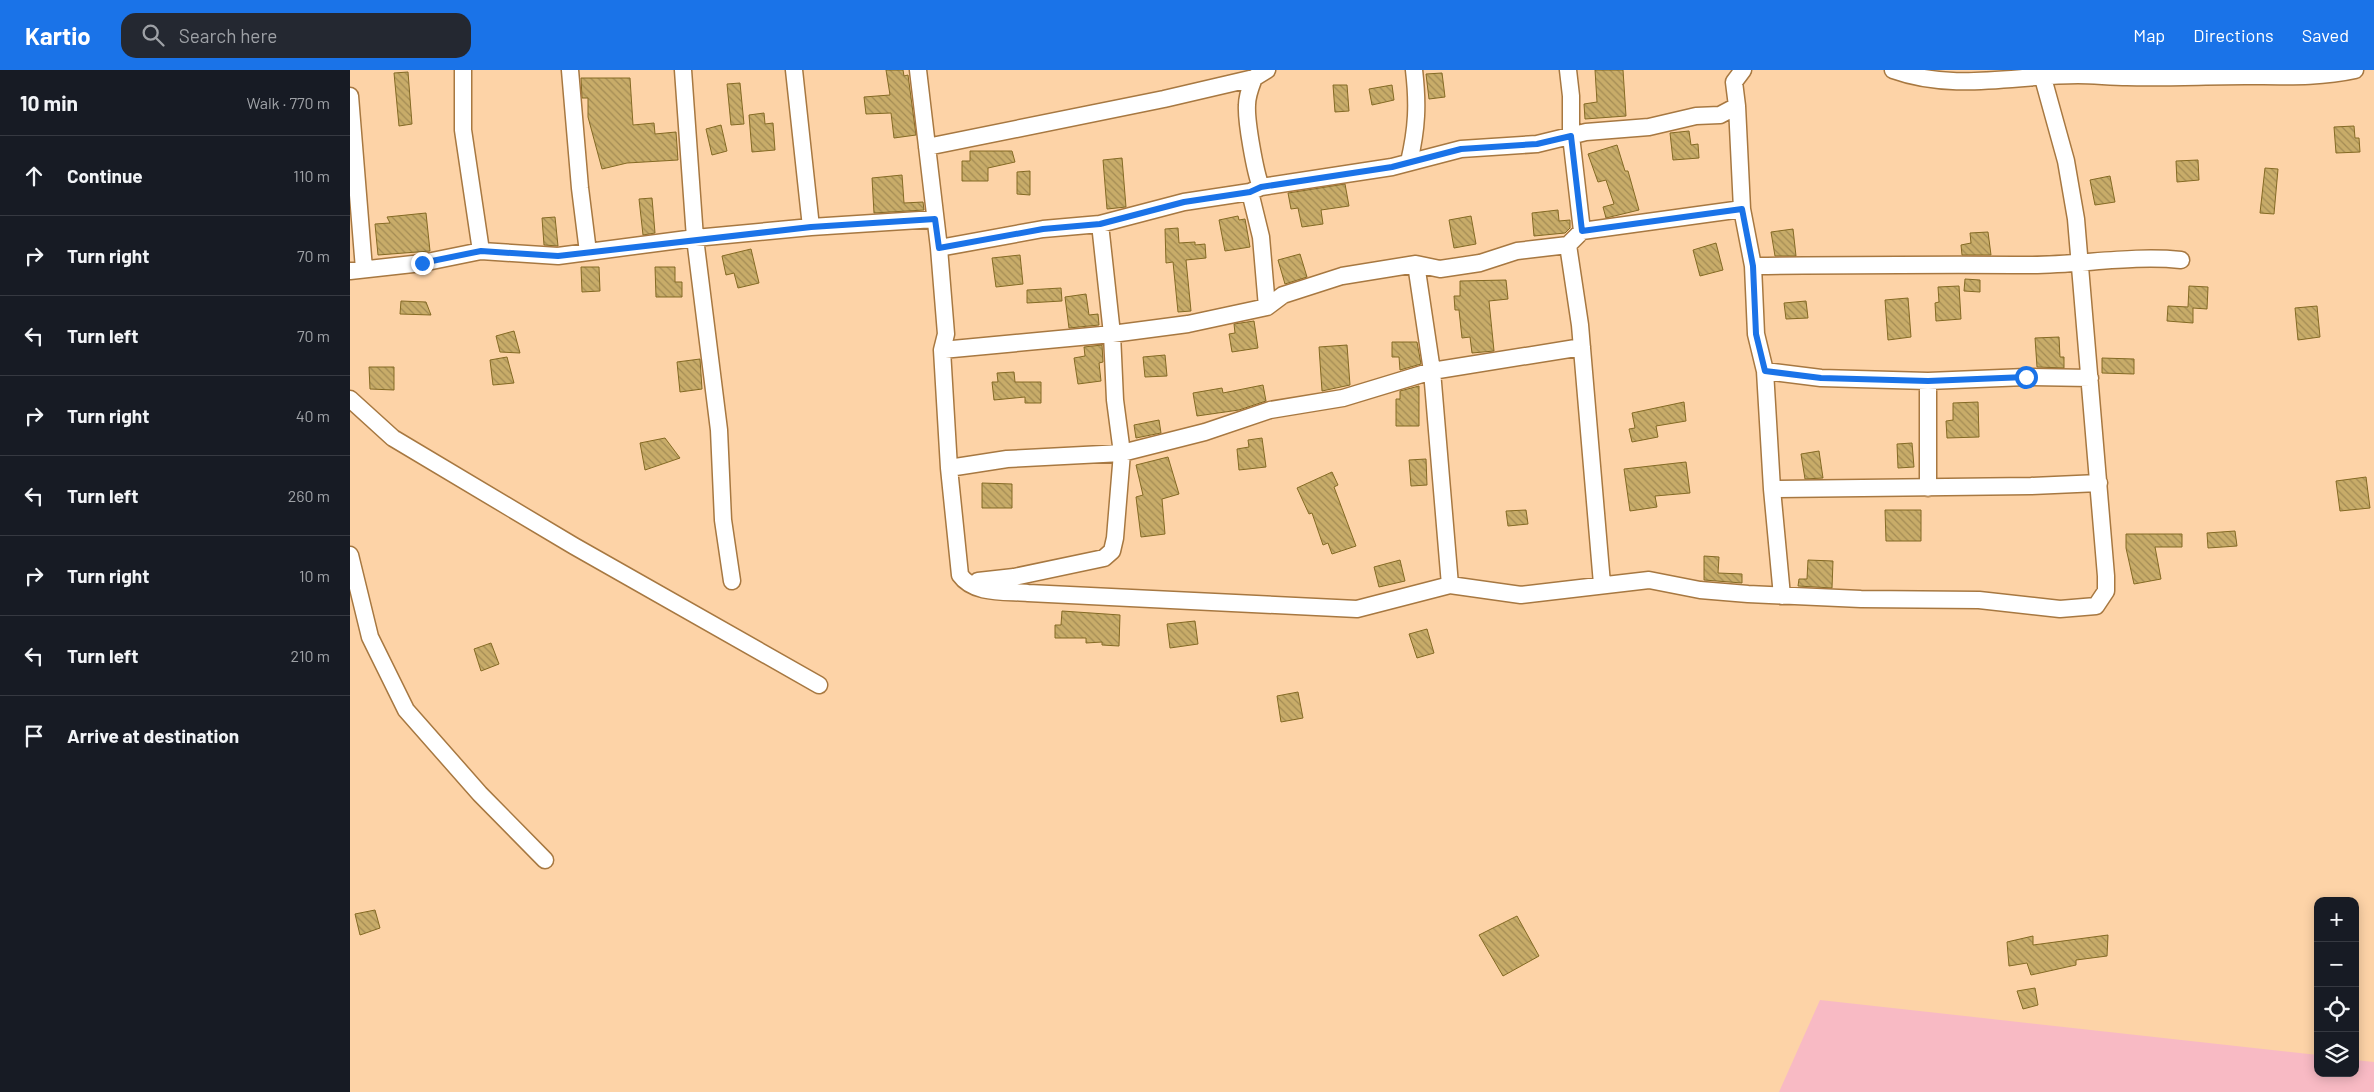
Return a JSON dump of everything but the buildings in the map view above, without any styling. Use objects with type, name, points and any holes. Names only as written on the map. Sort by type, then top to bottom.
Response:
[{"type":"street","points":[[463,70],[462,130],[481,251]]},
{"type":"street","points":[[570,70],[580,188],[588,252]]},
{"type":"street","points":[[683,70],[695,238],[719,430],[723,520],[732,581]]},
{"type":"street","points":[[794,70],[811,227]]},
{"type":"street","points":[[918,70],[939,248],[946,334],[942,350],[949,468],[960,575],[965,582],[974,588],[1028,593],[1138,600],[1357,609],[1450,585],[1522,595],[1602,584],[1649,580],[1700,590],[1782,596],[1978,600],[2060,609],[2096,606],[2106,591],[2099,483],[2079,263],[2069,177],[2043,78]]},
{"type":"street","points":[[1409,162],[1416,132],[1418,107],[1414,70]]},
{"type":"street","points":[[1568,70],[1571,96],[1571,136],[1582,231]]},
{"type":"street","points":[[1743,70],[1734,82],[1742,209],[1753,266],[1756,334],[1765,371],[1772,489],[1782,596]]},
{"type":"street","points":[[1893,70],[1908,75],[1949,81],[2076,75],[2126,77],[2298,76],[2334,75],[2355,70]]},
{"type":"street","points":[[927,147],[1164,99],[1261,74]]},
{"type":"street","points":[[1261,74],[1246,105],[1256,163],[1256,189],[1267,307]]},
{"type":"street","points":[[350,96],[357,270],[422,263],[481,251],[558,256],[695,238],[811,227],[935,219]]},
{"type":"street","points":[[939,248],[1043,229],[1100,224],[1184,202],[1392,167],[1461,149],[1537,144],[1586,132],[1649,126],[1696,116],[1720,114],[1737,106]]},
{"type":"street","points":[[942,350],[1112,334],[1188,324],[1267,307],[1283,295],[1342,276],[1416,264],[1440,270],[1480,263],[1517,251],[1568,245],[1582,231],[1742,209]]},
{"type":"street","points":[[965,582],[1014,577],[1104,558],[1112,551],[1115,538],[1122,453],[1115,400],[1112,334],[1100,224]]},
{"type":"street","points":[[1568,245],[1582,346],[1602,584]]},
{"type":"street","points":[[1753,266],[2079,263],[2143,258],[2181,260]]},
{"type":"street","points":[[1416,264],[1432,370],[1450,585]]},
{"type":"street","points":[[949,468],[1007,458],[1122,453],[1205,432],[1270,410],[1343,398],[1432,370],[1582,346]]},
{"type":"street","points":[[1765,371],[1821,378],[1928,381],[2026,377],[2090,378]]},
{"type":"street","points":[[1928,381],[1928,488]]},
{"type":"street","points":[[350,399],[393,438],[574,546],[820,685]]},
{"type":"street","points":[[1772,489],[1928,488],[2099,483]]},
{"type":"street","points":[[350,555],[370,637],[406,710],[480,794],[545,860]]},
{"type":"shaded area","points":[[1820,1000],[2314,1055],[2314,1077],[2359,1077],[2359,1060],[2374,1062],[2374,1092],[1779,1092]]},
{"type":"route","points":[[422,263],[481,251],[558,256],[695,238],[811,227],[935,219],[939,248],[1043,229],[1100,224],[1184,202],[1250,192],[1261,187],[1392,167],[1461,149],[1537,144],[1571,136],[1582,231],[1742,209],[1753,266],[1756,334],[1765,371],[1821,378],[1928,381],[1958,378],[2026,377]]}]
